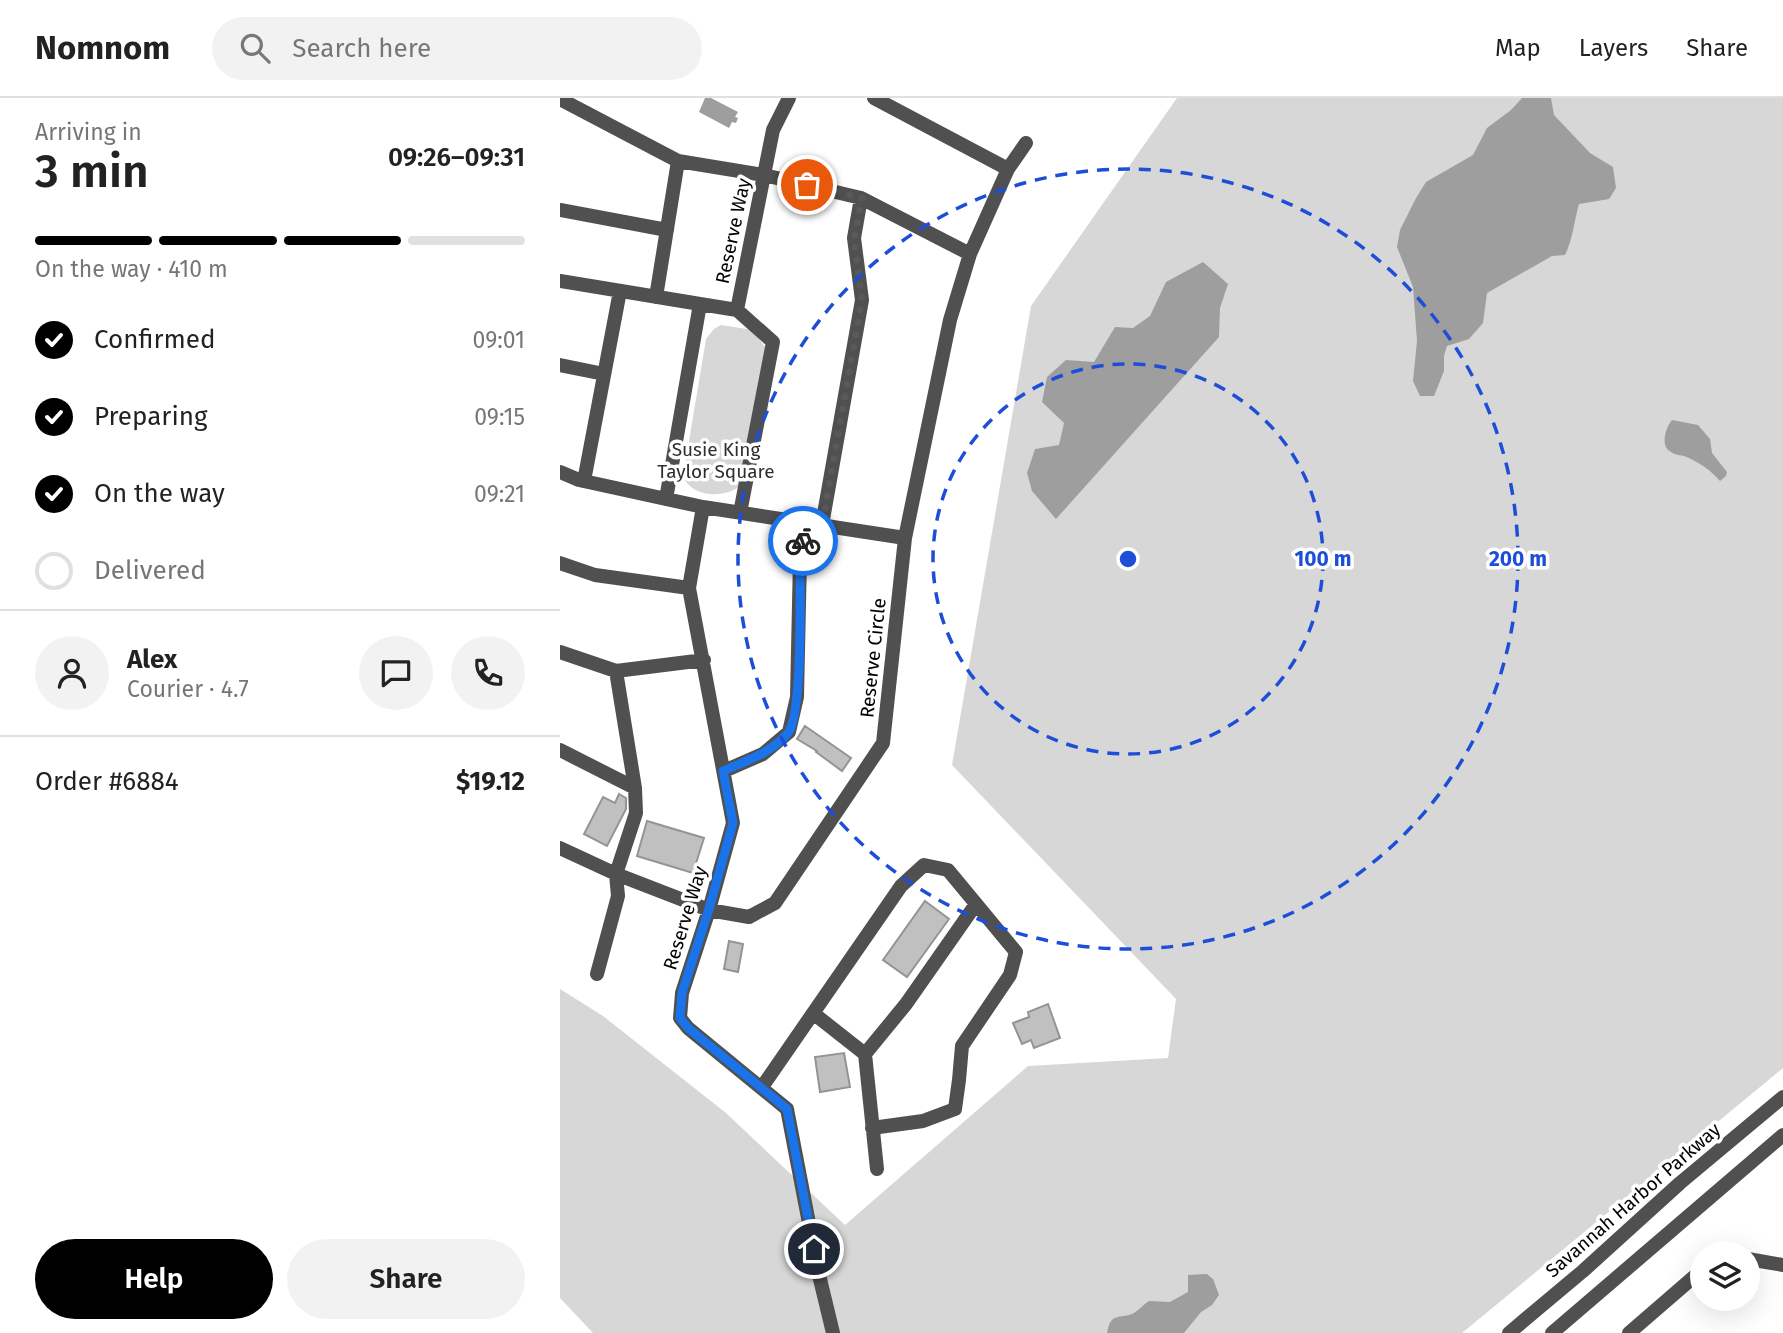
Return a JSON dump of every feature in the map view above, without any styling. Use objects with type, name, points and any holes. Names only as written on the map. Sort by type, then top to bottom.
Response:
[{"type":"street","name":"Reserve Way","points":[[666,499],[700,304],[737,310],[773,130],[789,98]]},
{"type":"street","points":[[874,98],[1008,169]]},
{"type":"street","points":[[560,99],[678,160],[764,175],[862,198],[970,254]]},
{"type":"street","name":"Reserve Circle","points":[[560,848],[616,874],[709,909],[749,917],[775,903],[883,743],[905,538],[950,320],[970,254],[1008,169],[1026,143]]},
{"type":"street","points":[[656,297],[678,160]]},
{"type":"street","points":[[822,525],[862,300],[854,238],[862,198]]},
{"type":"street","points":[[560,210],[667,230]]},
{"type":"street","points":[[560,282],[700,304]]},
{"type":"street","points":[[584,481],[620,291]]},
{"type":"street","points":[[737,310],[773,342],[740,513]]},
{"type":"street","points":[[560,365],[604,374]]},
{"type":"street","points":[[560,472],[584,481],[703,507],[905,538]]},
{"type":"street","name":"Reserve Way","points":[[703,507],[690,588],[733,823],[682,993],[680,1018],[688,1028],[787,1109],[833,1333]]},
{"type":"street","points":[[723,771],[763,754],[789,732],[797,697],[800,558],[807,523]]},
{"type":"street","points":[[560,563],[595,575],[690,588]]},
{"type":"street","points":[[560,652],[616,671],[704,660]]},
{"type":"street","points":[[597,974],[618,896],[616,874],[636,813],[635,788],[616,671]]},
{"type":"street","points":[[560,751],[635,788]]},
{"type":"street","points":[[762,1087],[901,886],[924,865],[948,870],[1016,952],[1010,975],[962,1046],[954,1110],[923,1121],[872,1128]]},
{"type":"street","points":[[877,1169],[865,1054],[898,1014],[976,904]]},
{"type":"street","points":[[813,1013],[865,1054]]},
{"type":"street","name":"Savannah Harbor Parkway","points":[[1509,1333],[1583,1271],[1670,1191],[1783,1097]]},
{"type":"street","points":[[1552,1333],[1783,1135]]},
{"type":"street","points":[[1760,1261],[1783,1265]]},
{"type":"street","points":[[1629,1333],[1690,1280]]},
{"type":"green space","points":[[1177,98],[1783,98],[1783,1068],[1462,1333],[593,1333],[560,1298],[560,989],[603,1016],[726,1113],[845,1225],[1028,1066],[1168,1058],[1176,999],[952,765],[1031,306]]},
{"type":"green space","name":"Susie King Taylor Square","points":[[721,325],[753,330],[765,347],[740,486],[725,493],[709,494],[693,489],[683,477],[706,339]]},
{"type":"shaded area","points":[[705,98],[711,98],[738,112],[736,123],[732,122],[729,128],[699,112]]},
{"type":"shaded area","points":[[1522,98],[1551,98],[1554,115],[1590,153],[1613,167],[1616,188],[1609,199],[1579,204],[1565,255],[1552,256],[1487,293],[1483,323],[1469,339],[1447,346],[1444,371],[1434,396],[1420,396],[1413,381],[1417,341],[1413,287],[1397,247],[1400,230],[1426,182],[1473,155],[1487,128]]},
{"type":"shaded area","points":[[1203,262],[1228,284],[1220,308],[1219,337],[1056,519],[1032,491],[1027,473],[1035,449],[1059,445],[1064,423],[1042,402],[1047,377],[1066,360],[1094,362],[1115,327],[1133,328],[1150,316],[1166,282]]},
{"type":"shaded area","points":[[1672,420],[1698,425],[1710,439],[1712,453],[1727,472],[1726,476],[1720,481],[1699,463],[1668,450],[1665,435]]},
{"type":"shaded area","points":[[1207,1274],[1213,1279],[1219,1295],[1184,1333],[1107,1333],[1116,1317],[1134,1313],[1149,1301],[1170,1302],[1188,1292],[1188,1275]]},
{"type":"building","points":[[805,726],[851,758],[842,771],[797,739]]},
{"type":"building","points":[[619,794],[626,798],[626,809],[607,846],[584,834],[603,797],[615,803]]},
{"type":"building","points":[[647,821],[704,838],[693,873],[637,856]]},
{"type":"building","points":[[925,901],[949,919],[907,977],[883,960]]},
{"type":"building","points":[[729,941],[743,944],[738,972],[724,969]]},
{"type":"building","points":[[1048,1004],[1060,1038],[1034,1048],[1031,1040],[1022,1044],[1013,1023],[1029,1017],[1028,1012]]},
{"type":"building","points":[[844,1053],[850,1087],[820,1092],[815,1057]]},
{"type":"way so far","points":[[803,541],[807,523],[822,525],[862,300],[854,238],[862,198],[807,185]]},
{"type":"route","points":[[803,541],[800,558],[797,697],[789,732],[763,754],[723,771],[733,823],[682,993],[680,1018],[688,1028],[787,1109],[814,1249]]}]
